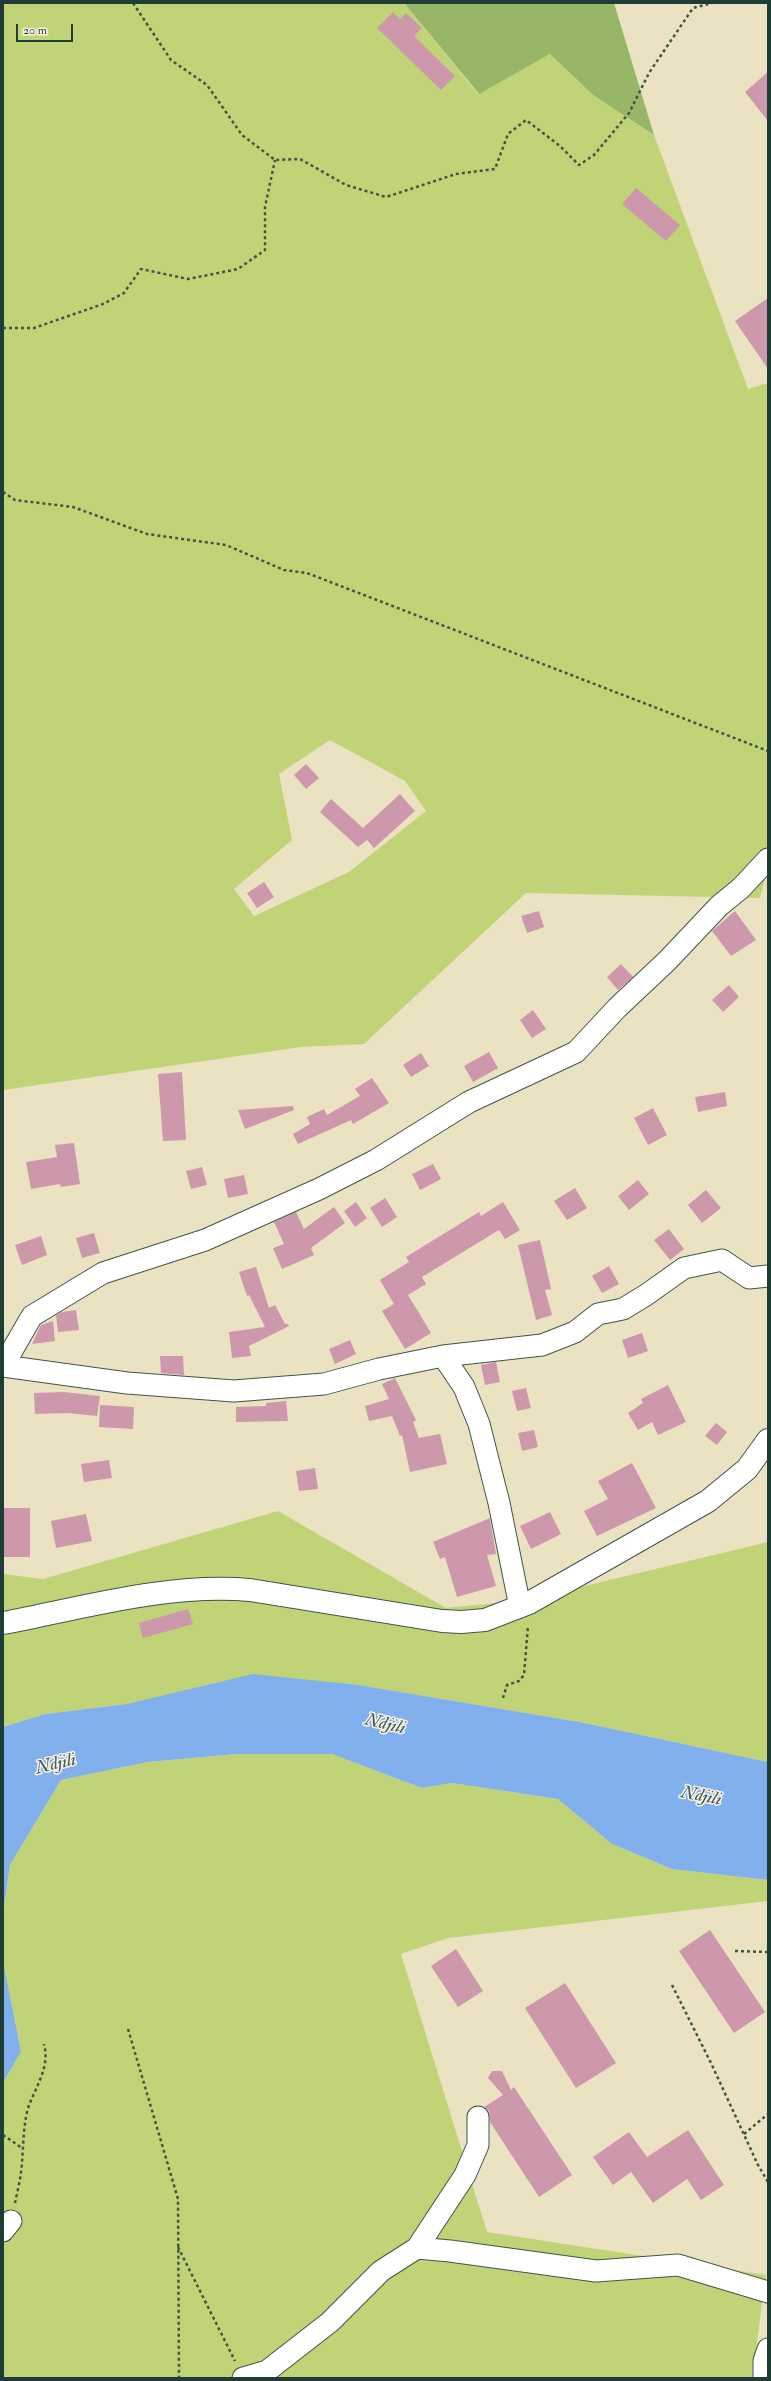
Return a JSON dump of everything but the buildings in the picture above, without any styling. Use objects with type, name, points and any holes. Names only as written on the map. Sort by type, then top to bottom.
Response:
[{"type":"street","points":[[768,859],[741,888],[719,906],[667,961],[617,1008],[576,1052],[469,1102],[376,1160],[319,1189],[205,1240],[103,1273],[32,1316],[3,1366],[127,1383],[234,1390],[324,1384],[380,1369],[443,1356],[542,1345],[575,1332],[598,1314],[623,1309],[646,1295],[684,1268],[722,1260],[749,1278],[768,1276]]},
{"type":"street","points":[[443,1356],[464,1387],[478,1424],[524,1605]]},
{"type":"street","points":[[3,1623],[140,1596],[222,1588],[250,1590],[461,1622],[485,1620],[524,1605],[708,1501],[747,1469],[768,1440]]},
{"type":"street","points":[[243,2378],[267,2371],[330,2322],[381,2271],[417,2248],[465,2175],[478,2145],[478,2117]]},
{"type":"street","points":[[417,2248],[450,2251],[596,2271],[678,2264],[768,2292]]},
{"type":"street","points":[[764,2378],[764,2361],[768,2349]]},
{"type":"path","points":[[133,3],[172,60],[207,86],[242,135],[275,160],[300,159],[346,185],[386,197],[456,174],[495,169],[508,134],[526,120],[560,146],[578,165],[594,155],[629,113],[649,73],[693,8],[712,3]]},
{"type":"path","points":[[3,328],[34,328],[103,304],[124,293],[141,269],[188,279],[238,269],[265,250],[265,207],[275,160]]},
{"type":"path","points":[[3,492],[14,500],[73,507],[147,534],[226,545],[284,570],[307,572],[768,751]]},
{"type":"path","points":[[503,1698],[507,1685],[519,1681],[524,1675],[524,1605]]},
{"type":"path","points":[[736,1951],[768,1952]]},
{"type":"path","points":[[672,1985],[768,2182]]},
{"type":"path","points":[[128,2029],[178,2200],[179,2378]]},
{"type":"path","points":[[7,2226],[21,2173],[24,2128],[29,2106],[42,2076],[46,2053],[44,2044]]},
{"type":"path","points":[[744,2134],[768,2114]]},
{"type":"path","points":[[3,2135],[23,2148]]},
{"type":"path","points":[[178,2246],[243,2378]]},
{"type":"green space","points":[[3,3],[404,3],[478,94],[550,54],[593,95],[654,135],[748,389],[768,383],[768,868],[760,898],[526,893],[364,1044],[301,1047],[3,1090]],"holes":[[[330,740],[405,781],[426,811],[349,872],[254,916],[234,889],[292,840],[279,774]]]},
{"type":"green space","points":[[404,3],[614,3],[654,135],[593,95],[550,54],[479,94]]},
{"type":"green space","points":[[278,1511],[446,1608],[526,1600],[768,1542],[768,1762],[580,1722],[359,1685],[127,1704],[45,1714],[3,1727],[3,1574],[43,1579]]},
{"type":"green space","points":[[236,1754],[332,1754],[422,1788],[452,1783],[558,1799],[612,1844],[672,1869],[768,1880],[768,1901],[448,1938],[401,1954],[487,2232],[766,2275],[752,2378],[3,2378],[3,2083],[21,2050],[3,1964],[3,1913],[10,1865],[61,1780],[148,1762]]},
{"type":"water","name":"Ndjili","points":[[253,1674],[359,1685],[580,1722],[768,1762],[768,1880],[672,1869],[612,1844],[558,1799],[452,1783],[422,1788],[332,1754],[236,1754],[148,1762],[61,1780],[10,1865],[3,1913],[3,1727],[45,1714],[127,1704]]},
{"type":"water","points":[[3,1962],[21,2051],[3,2083]]}]
